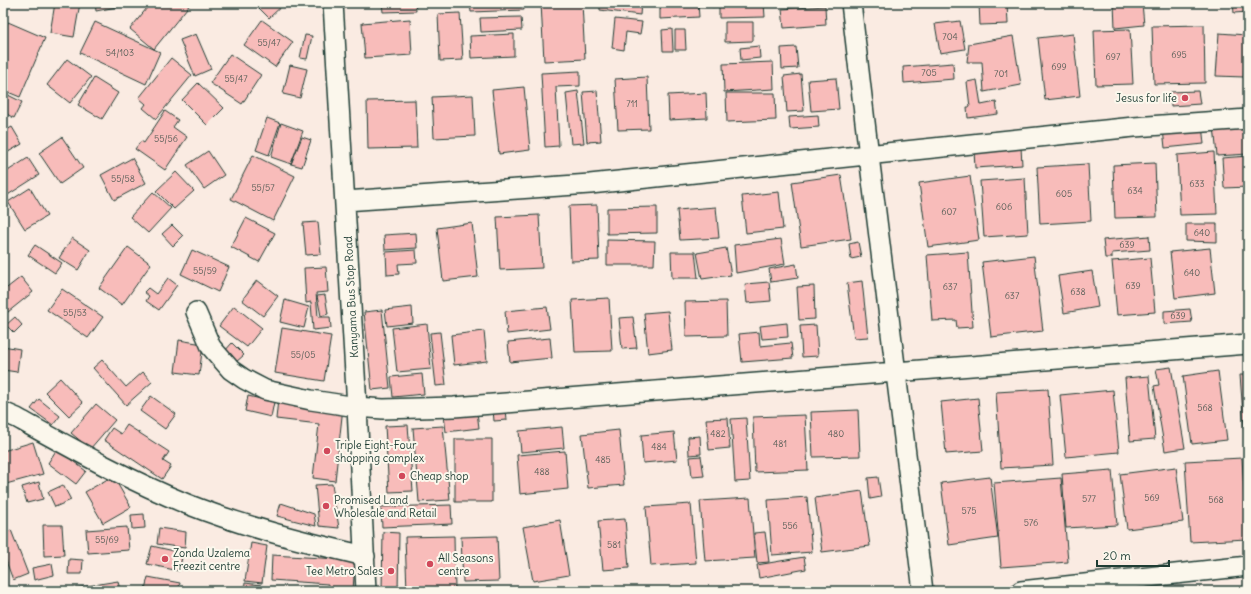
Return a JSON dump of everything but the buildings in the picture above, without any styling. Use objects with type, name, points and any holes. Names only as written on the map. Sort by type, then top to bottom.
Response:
[{"type":"street","name":"Kanyama Bus Stop Road","points":[[333,3],[357,407],[366,591]]},
{"type":"street","points":[[851,3],[923,591]]},
{"type":"street","points":[[345,201],[590,184],[1134,128],[1248,119]]},
{"type":"street","points":[[196,312],[211,346],[231,370],[265,390],[312,400],[357,407],[383,409],[454,407],[1248,344]]},
{"type":"street","points":[[3,412],[17,418],[106,467],[188,504],[257,529],[364,556]]},
{"type":"street","points":[[1021,591],[1248,566]]},
{"type":"place","name":"Jesus for life","points":[[1185,98]]},
{"type":"place","name":"Triple Eight-Four shopping complex","points":[[327,451]]},
{"type":"place","name":"Cheap shop","points":[[402,476]]},
{"type":"place","name":"Promised Land Wholesale and Retail","points":[[326,506]]},
{"type":"place","name":"Zonda Uzalema Freezit centre","points":[[165,559]]},
{"type":"place","name":"All Seasons centre","points":[[430,564]]},
{"type":"place","name":"Tee Metro Sales","points":[[391,571]]}]
